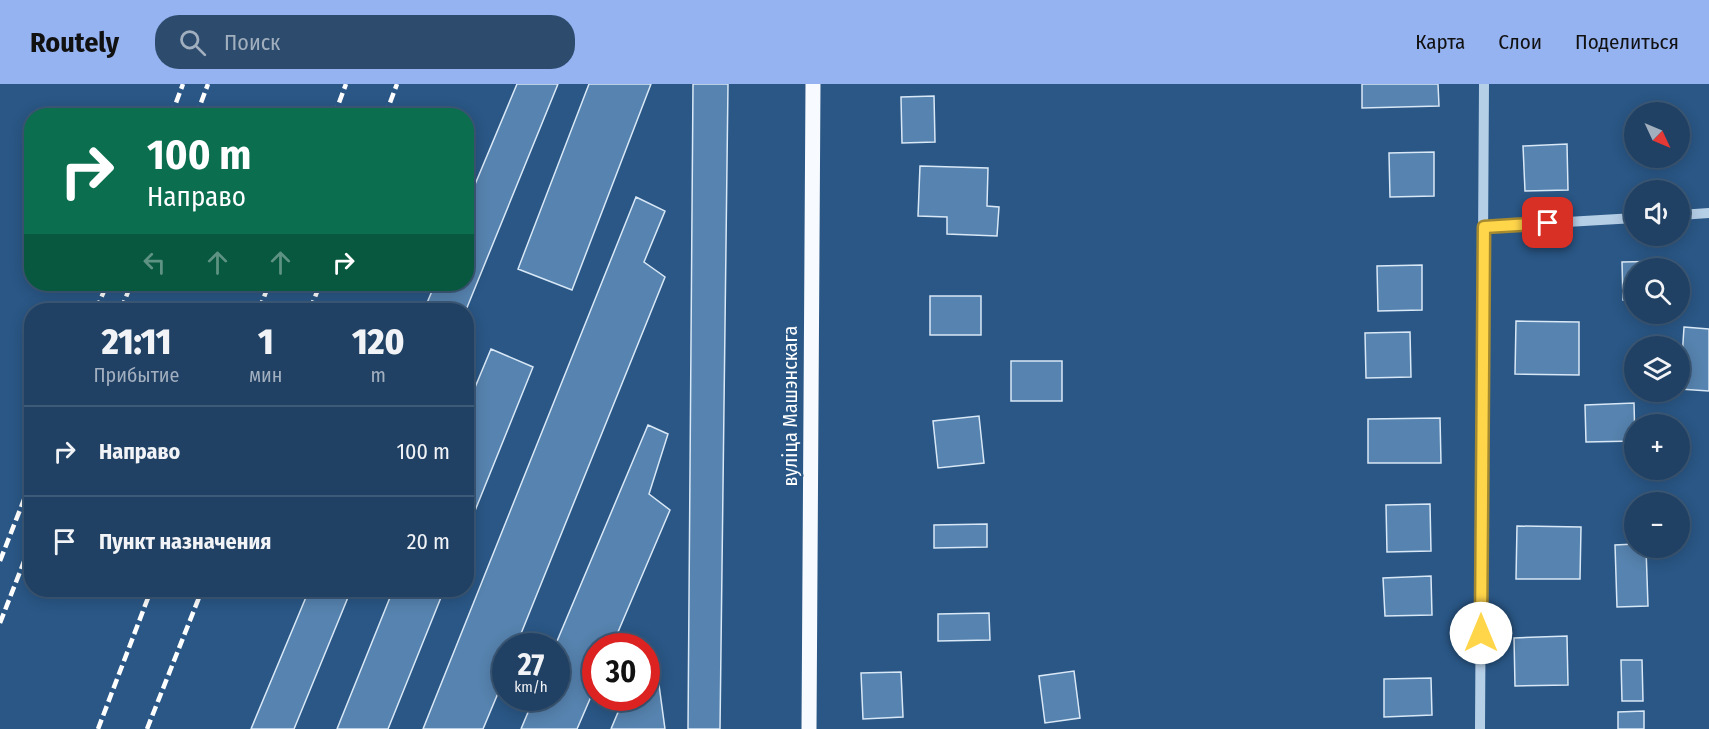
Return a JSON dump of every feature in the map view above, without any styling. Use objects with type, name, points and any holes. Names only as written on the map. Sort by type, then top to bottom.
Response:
[{"type":"main road","name":"вуліца Машэнскага","points":[[809,729],[813,84]]},
{"type":"street","points":[[1480,729],[1484,84]]},
{"type":"street","points":[[1690,214],[1709,213]]},
{"type":"street","points":[[1484,227],[1624,219]]},
{"type":"building","points":[[517,84],[558,84],[474,290],[474,187]]},
{"type":"building","points":[[589,84],[651,84],[572,290],[518,269]]},
{"type":"building","points":[[693,84],[728,84],[720,729],[688,729]]},
{"type":"building","points":[[1362,84],[1438,84],[1439,106],[1362,108]]},
{"type":"building","points":[[934,96],[935,142],[902,143],[901,97]]},
{"type":"building","points":[[1567,144],[1568,190],[1525,191],[1523,146]]},
{"type":"building","points":[[1434,152],[1434,196],[1390,197],[1389,153]]},
{"type":"building","points":[[920,166],[988,168],[987,206],[999,207],[997,236],[947,234],[947,217],[918,216]]},
{"type":"building","points":[[636,197],[665,211],[644,262],[665,277],[521,633],[492,633],[492,707],[483,729],[423,729]]},
{"type":"building","points":[[1622,262],[1624,262],[1624,300],[1623,300]]},
{"type":"building","points":[[1422,265],[1422,310],[1378,311],[1377,266]]},
{"type":"building","points":[[432,291],[474,291],[469,303],[427,303]]},
{"type":"building","points":[[930,296],[981,296],[981,335],[930,335]]},
{"type":"building","points":[[1516,321],[1579,322],[1579,375],[1515,374]]},
{"type":"building","points":[[1684,327],[1709,329],[1709,391],[1690,390],[1690,336],[1683,336]]},
{"type":"building","points":[[1410,332],[1411,377],[1366,378],[1365,333]]},
{"type":"building","points":[[491,349],[533,367],[474,513],[474,390]]},
{"type":"building","points":[[1011,361],[1062,361],[1062,401],[1011,401]]},
{"type":"building","points":[[1634,403],[1634,414],[1624,414],[1624,441],[1586,442],[1585,405]]},
{"type":"building","points":[[979,416],[984,463],[938,468],[933,421]]},
{"type":"building","points":[[1440,418],[1441,463],[1368,463],[1368,419]]},
{"type":"building","points":[[648,425],[668,434],[649,494],[670,510],[618,633],[582,633],[582,711],[585,711],[577,729],[521,729],[529,711],[570,711],[570,633],[560,633]]},
{"type":"building","points":[[1430,504],[1431,551],[1387,552],[1386,505]]},
{"type":"building","points":[[987,524],[987,547],[934,548],[934,525]]},
{"type":"building","points":[[1517,526],[1581,527],[1580,579],[1516,579]]},
{"type":"building","points":[[1615,545],[1624,545],[1624,558],[1646,558],[1648,606],[1617,607]]},
{"type":"building","points":[[1431,576],[1432,615],[1385,616],[1383,578]]},
{"type":"building","points":[[306,597],[348,597],[294,729],[251,729]]},
{"type":"building","points":[[390,597],[441,597],[388,729],[337,729]]},
{"type":"building","points":[[989,613],[990,640],[938,641],[938,614]]},
{"type":"building","points":[[1567,636],[1568,685],[1515,686],[1514,638]]},
{"type":"building","points":[[1621,660],[1642,660],[1643,701],[1622,701]]},
{"type":"building","points":[[1074,671],[1080,718],[1045,723],[1039,676]]},
{"type":"building","points":[[901,672],[903,717],[863,719],[861,673]]},
{"type":"building","points":[[1431,678],[1432,715],[1384,717],[1384,679]]},
{"type":"building","points":[[660,692],[665,729],[611,729],[619,711],[660,711]]},
{"type":"building","points":[[1644,711],[1644,729],[1618,729],[1618,712]]},
{"type":"railway","points":[[174,108],[183,84]]},
{"type":"railway","points":[[199,108],[208,84]]},
{"type":"railway","points":[[337,108],[346,84]]},
{"type":"railway","points":[[388,108],[397,84]]},
{"type":"railway","points":[[99,303],[104,291]]},
{"type":"railway","points":[[124,303],[128,291]]},
{"type":"railway","points":[[262,303],[266,291]]},
{"type":"railway","points":[[313,303],[317,291]]},
{"type":"railway","points":[[0,561],[24,500]]},
{"type":"railway","points":[[0,623],[24,562]]},
{"type":"railway","points":[[98,729],[148,597]]},
{"type":"railway","points":[[147,729],[199,597]]},
{"type":"route","points":[[1481,633],[1484,227],[1548,223]]}]
